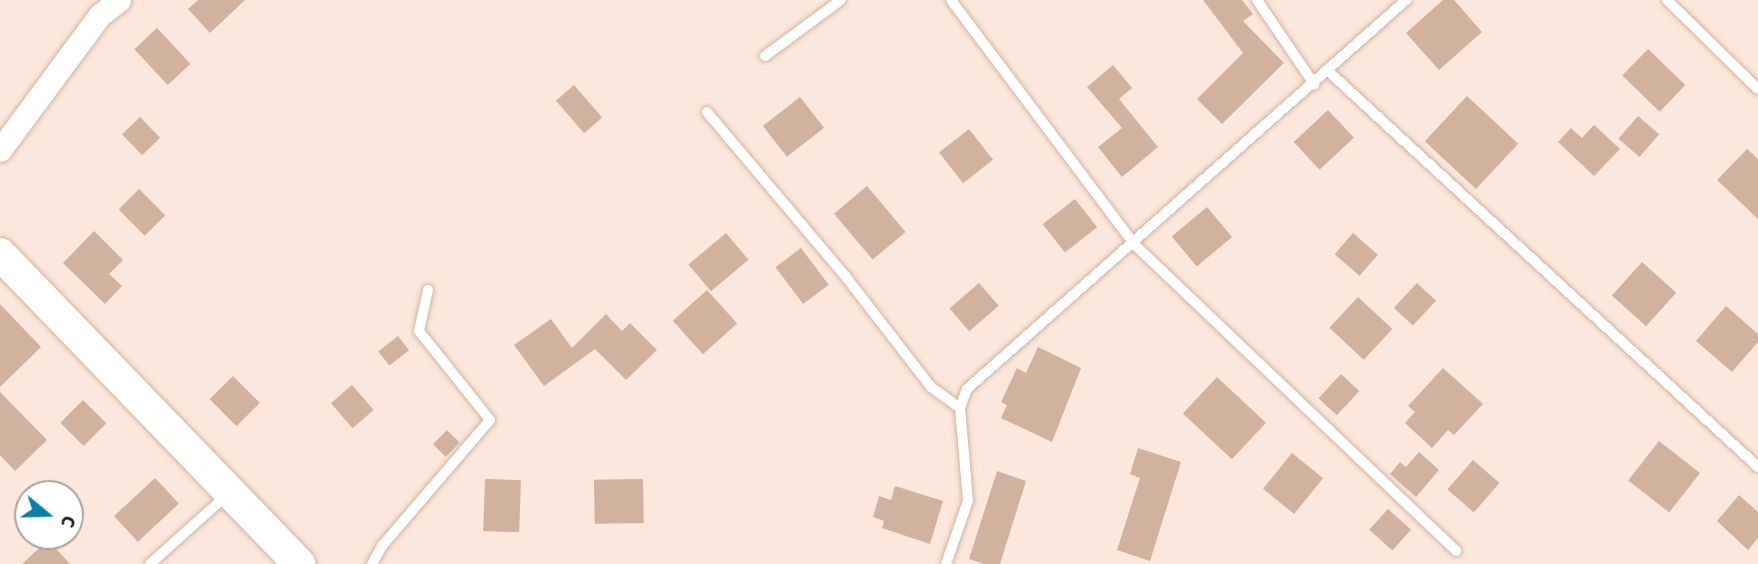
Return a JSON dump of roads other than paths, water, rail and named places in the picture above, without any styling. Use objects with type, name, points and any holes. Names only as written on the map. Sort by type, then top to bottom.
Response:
[{"type":"street","points":[[0,150],[100,15],[119,0]]},
{"type":"street","points":[[0,254],[299,564]]},
{"type":"lane","points":[[765,56],[841,0]]},
{"type":"lane","points":[[951,0],[1134,244],[1457,551]]},
{"type":"lane","points":[[1257,0],[1314,84]]},
{"type":"lane","points":[[946,564],[968,501],[960,408],[967,389],[1134,244],[1406,0]]},
{"type":"lane","points":[[1667,0],[1758,89]]},
{"type":"lane","points":[[1327,70],[1758,467]]},
{"type":"lane","points":[[707,112],[846,277],[931,387],[960,408]]},
{"type":"lane","points":[[372,564],[382,546],[490,420],[419,331],[428,290]]},
{"type":"lane","points":[[150,564],[229,493]]}]
